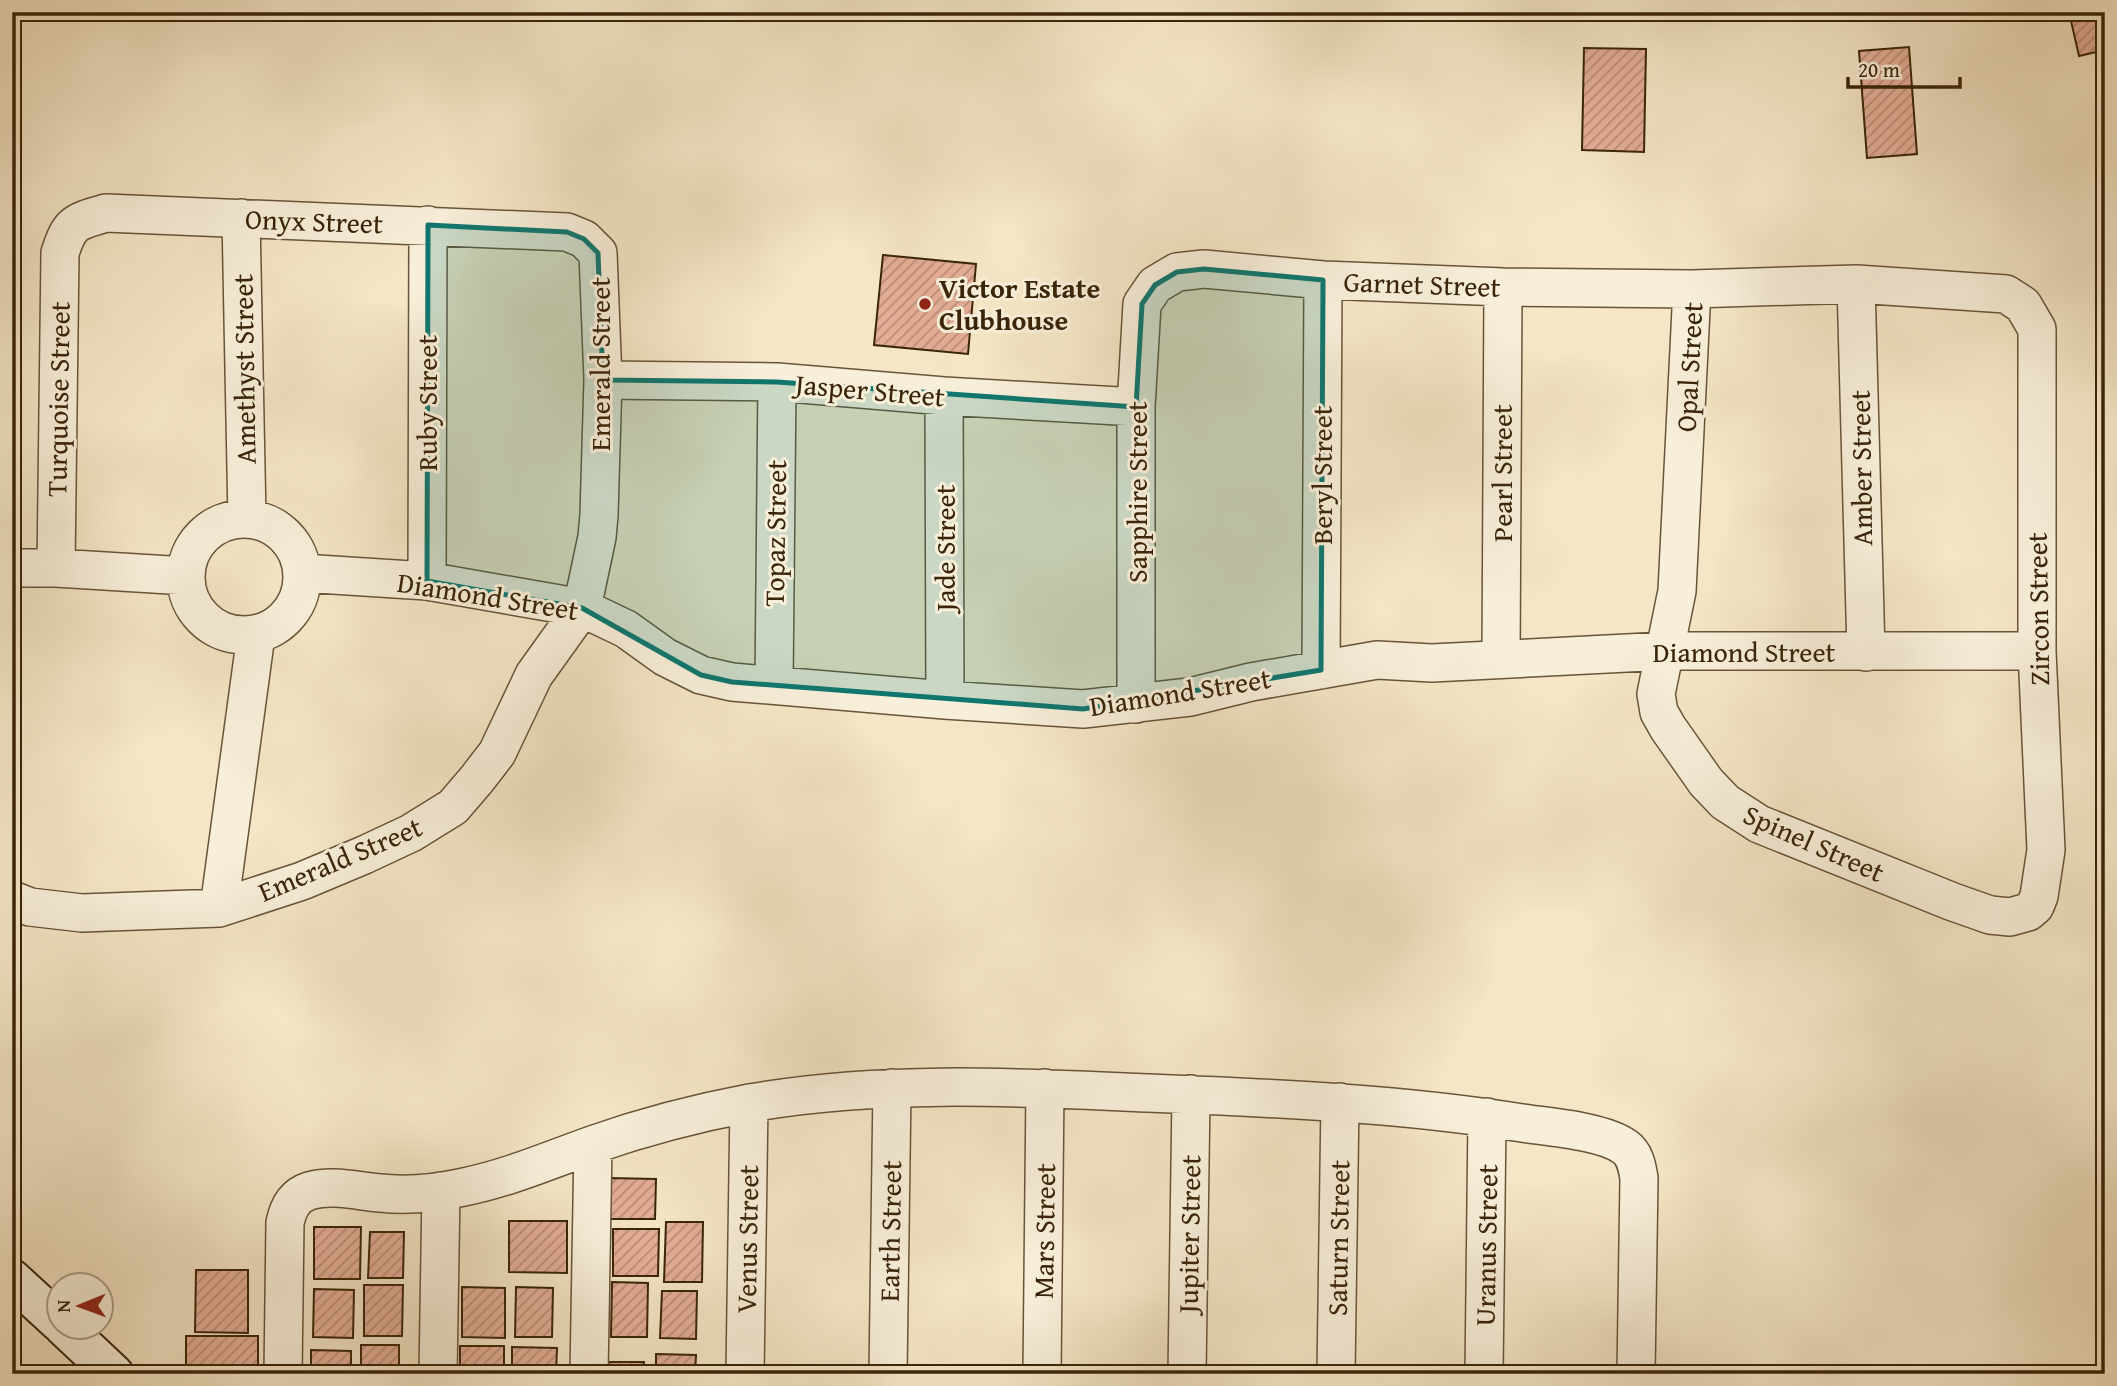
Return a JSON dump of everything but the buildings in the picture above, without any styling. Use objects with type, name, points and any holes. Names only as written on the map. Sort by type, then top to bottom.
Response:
[{"type":"street","name":"Onyx Street","points":[[67,232],[83,219],[106,213],[567,232]]},
{"type":"street","name":"Amethyst Street","points":[[241,218],[247,519]]},
{"type":"street","name":"Ruby Street","points":[[427,581],[428,225]]},
{"type":"street","name":"Turquoise Street","points":[[56,568],[60,253],[67,232]]},
{"type":"street","name":"Emerald Street","points":[[12,900],[30,907],[82,913],[219,908],[302,881],[364,855],[411,833],[453,807],[497,752],[534,675],[582,608],[597,537],[603,380],[598,253],[584,239],[567,232]]},
{"type":"street","name":"Garnet Street","points":[[1155,285],[1177,272],[1204,270],[1323,280],[1503,287],[1692,289]]},
{"type":"street","name":"Beryl Street","points":[[1321,670],[1323,280]]},
{"type":"street","name":"Opal Street","points":[[1666,651],[1677,591],[1692,289],[1856,284],[2006,294],[2023,305]]},
{"type":"street","name":"Amber Street","points":[[1856,284],[1866,652]]},
{"type":"street","name":"Sapphire Street","points":[[1136,704],[1136,407],[1142,304],[1155,285]]},
{"type":"street","name":"Pearl Street","points":[[1501,659],[1503,287]]},
{"type":"street","name":"Zircon Street","points":[[2023,305],[2037,330],[2037,651],[2046,850],[2039,896],[2035,906],[2028,912]]},
{"type":"street","name":"Jasper Street","points":[[603,380],[777,382],[944,396],[1136,407]]},
{"type":"street","name":"Topaz Street","points":[[774,685],[777,382]]},
{"type":"street","name":"Jade Street","points":[[944,396],[945,700]]},
{"type":"street","points":[[247,519],[268,524],[285,536],[297,553],[302,573],[299,594],[290,613],[275,627],[256,635],[230,634],[206,622],[191,601],[186,576],[190,554],[204,534],[224,522],[247,519]]},
{"type":"street","points":[[12,568],[186,576]]},
{"type":"street","name":"Diamond Street","points":[[302,573],[427,581],[582,608],[626,629],[665,657],[701,675],[732,682],[1083,709],[1190,697],[1251,682],[1377,660],[1432,663],[1666,651],[2037,651]]},
{"type":"street","points":[[219,908],[256,635]]},
{"type":"street","name":"Spinel Street","points":[[1666,651],[1656,694],[1659,712],[1706,782],[1726,802],[1759,824],[1953,902],[1990,915],[2010,917],[2028,912]]},
{"type":"street","points":[[282,1374],[285,1223],[288,1210],[296,1198],[307,1191],[328,1188],[383,1194],[441,1191],[499,1179],[640,1129],[749,1103],[892,1088],[1045,1088],[1340,1102],[1487,1117],[1613,1140],[1628,1148],[1636,1162],[1639,1178],[1636,1374]]},
{"type":"street","name":"Earth Street","points":[[888,1374],[892,1088]]},
{"type":"street","name":"Mars Street","points":[[1042,1374],[1045,1088]]},
{"type":"street","name":"Jupiter Street","points":[[1187,1374],[1191,1094]]},
{"type":"street","name":"Saturn Street","points":[[1336,1374],[1340,1102]]},
{"type":"street","name":"Venus Street","points":[[745,1374],[749,1103]]},
{"type":"street","name":"Uranus Street","points":[[1484,1374],[1487,1117]]},
{"type":"street","points":[[590,1374],[593,1145]]},
{"type":"street","points":[[438,1374],[441,1191]]},
{"type":"street","points":[[12,1279],[46,1311]]},
{"type":"street","points":[[76,1340],[107,1372]]},
{"type":"highlighted area","points":[[428,225],[567,232],[584,239],[598,253],[603,380],[777,382],[1136,407],[1142,304],[1155,285],[1177,272],[1204,269],[1323,280],[1321,670],[1083,709],[732,682],[701,675],[582,608],[427,581]]},
{"type":"place","name":"Victor Estate Clubhouse","points":[[925,304]]}]
